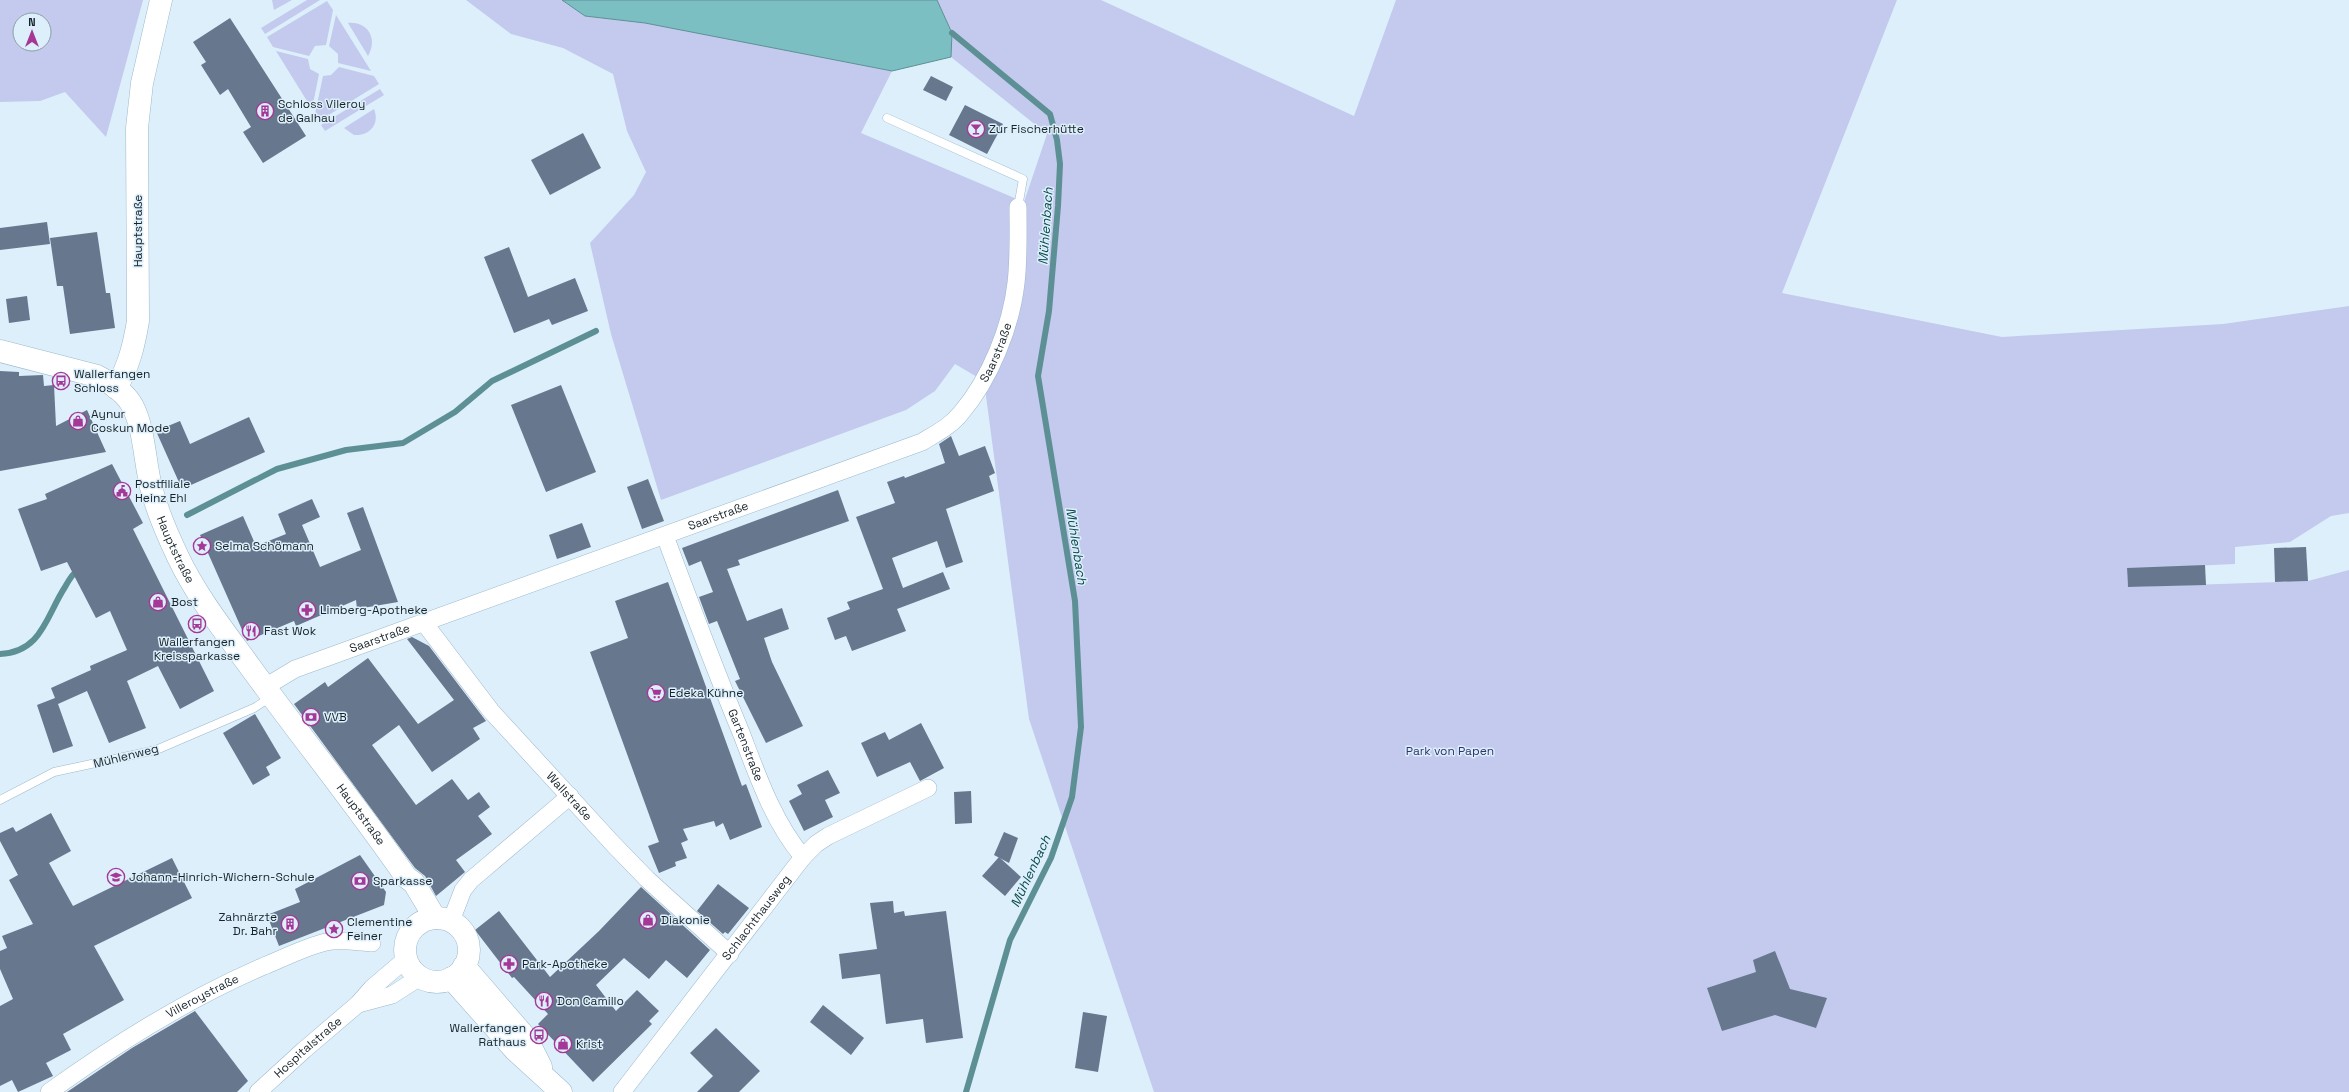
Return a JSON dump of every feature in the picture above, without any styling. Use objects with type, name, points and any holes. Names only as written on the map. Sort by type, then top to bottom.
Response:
[{"type":"main road","name":"Hauptstraße","points":[[161,0],[142,83],[137,128],[138,321],[134,348],[126,372],[116,388],[127,398],[134,408],[158,510],[166,530],[179,558],[211,613],[406,877],[414,883],[434,922]]},
{"type":"main road","points":[[0,351],[97,376],[116,388]]},
{"type":"main road","points":[[434,922],[462,931],[466,937],[469,952],[458,972],[436,982],[420,977],[414,972],[406,959],[406,942],[434,922]]},
{"type":"main road","points":[[458,972],[527,1039],[554,1085]]},
{"type":"street","name":"Saarstraße","points":[[268,692],[295,669],[424,624],[922,442],[960,414],[976,394],[990,366],[1012,309],[1016,283],[1018,207]]},
{"type":"street","name":"Gartenstraße","points":[[665,536],[710,658],[758,774],[786,835],[803,857]]},
{"type":"street","name":"Wallstraße","points":[[424,624],[491,711],[529,753],[647,878],[730,954]]},
{"type":"street","name":"Schlachthausweg","points":[[622,1092],[730,954],[803,857],[816,844],[828,836],[928,788]]},
{"type":"street","points":[[434,922],[471,880],[570,796]]},
{"type":"street","name":"Villeroystraße","points":[[50,1092],[129,1036],[229,981],[306,949],[327,942],[347,940],[372,943]]},
{"type":"street","name":"Hospitalstraße","points":[[266,1089],[304,1050],[358,1004],[372,988],[406,959]]},
{"type":"street","name":"Hospitalstraße","points":[[358,1004],[392,995],[420,977]]},
{"type":"lane","points":[[887,118],[1023,179],[1018,207]]},
{"type":"lane","name":"Mühlenweg","points":[[0,800],[54,772],[156,750],[254,708],[268,692]]},
{"type":"green space","points":[[0,0],[143,0],[106,137],[65,92],[40,101],[0,102]]},
{"type":"green space","points":[[272,0],[292,0],[274,10]]},
{"type":"green space","points":[[307,0],[320,0],[265,34],[261,28]]},
{"type":"green space","name":"Park von Papen","points":[[466,0],[562,0],[585,16],[645,23],[892,71],[861,133],[1024,202],[1047,134],[951,57],[952,33],[937,0],[1101,0],[1354,116],[1396,0],[1897,0],[1782,293],[2002,337],[2223,324],[2349,306],[2349,513],[2331,516],[2290,542],[2235,547],[2235,564],[2127,569],[2128,587],[2308,581],[2349,570],[2349,1092],[1154,1092],[1029,719],[984,381],[955,364],[935,391],[906,410],[661,500],[611,334],[590,243],[634,195],[646,172],[627,131],[613,74],[563,48],[511,34]]},
{"type":"green space","points":[[327,1],[333,10],[326,45],[315,46],[309,56],[273,47],[267,37]]},
{"type":"green space","points":[[336,15],[371,71],[338,63],[338,54],[329,46]]},
{"type":"green space","points":[[348,23],[361,25],[369,32],[372,43],[368,56]]},
{"type":"green space","points":[[276,51],[308,59],[310,69],[319,74],[312,109]]},
{"type":"green space","points":[[339,67],[374,76],[379,84],[319,121],[315,114],[323,76],[331,75]]},
{"type":"green space","points":[[380,89],[384,95],[325,131],[321,125]]},
{"type":"green space","points":[[374,109],[376,120],[375,124],[369,131],[360,135],[354,135],[344,128]]},
{"type":"shaded area","points":[[562,0],[937,0],[952,33],[951,57],[892,71],[645,23],[585,16]]},
{"type":"building","name":"Schloss Vileroy de Galhau","points":[[230,18],[306,136],[263,163],[243,132],[251,127],[228,89],[220,95],[201,65],[206,62],[193,42]]},
{"type":"building","points":[[931,76],[953,87],[946,101],[923,90]]},
{"type":"building","name":"Zur Fischerhütte","points":[[965,105],[1003,124],[987,154],[949,135]]},
{"type":"building","points":[[583,133],[601,168],[550,195],[531,160]]},
{"type":"building","points":[[47,222],[50,244],[0,250],[0,228]]},
{"type":"building","points":[[97,232],[106,293],[110,293],[115,328],[70,334],[63,286],[57,286],[50,238]]},
{"type":"building","points":[[509,247],[528,297],[575,278],[588,311],[552,325],[549,319],[514,333],[484,257]]},
{"type":"building","points":[[27,296],[30,320],[9,323],[6,299]]},
{"type":"building","points":[[0,371],[19,372],[19,376],[43,375],[44,386],[54,385],[56,426],[87,410],[106,452],[0,471]]},
{"type":"building","points":[[561,385],[596,472],[546,492],[511,405]]},
{"type":"building","points":[[249,417],[265,452],[182,489],[156,431],[180,421],[190,444]]},
{"type":"building","points":[[951,436],[959,456],[985,446],[995,473],[989,476],[994,491],[946,509],[963,562],[946,568],[937,541],[892,558],[903,588],[943,572],[950,589],[897,609],[906,631],[852,651],[846,636],[835,640],[827,618],[850,609],[847,602],[883,589],[856,517],[895,503],[887,482],[904,476],[905,478],[945,463],[939,444]]},
{"type":"building","points":[[112,464],[143,523],[133,529],[214,691],[180,709],[158,666],[127,681],[146,728],[109,743],[87,691],[58,704],[73,746],[53,753],[37,705],[55,698],[51,688],[91,670],[90,666],[127,650],[110,611],[96,618],[67,562],[41,571],[18,509],[47,499],[45,494]]},
{"type":"building","points":[[648,479],[664,521],[642,529],[627,487]]},
{"type":"building","points":[[838,490],[849,521],[738,560],[740,565],[727,569],[747,621],[782,608],[789,629],[764,638],[772,662],[803,726],[766,743],[735,681],[740,679],[717,621],[709,624],[699,597],[713,592],[701,561],[689,566],[682,548]]},
{"type":"building","points":[[312,499],[320,517],[302,525],[320,567],[361,550],[347,513],[363,507],[398,602],[357,609],[356,600],[296,626],[294,621],[247,641],[200,535],[243,516],[256,546],[286,534],[278,514]]},
{"type":"building","points":[[582,523],[591,547],[557,559],[549,535]]},
{"type":"building","points":[[2306,547],[2308,581],[2275,582],[2274,548]]},
{"type":"building","points":[[2205,565],[2206,585],[2128,587],[2127,568]]},
{"type":"building","name":"Edeka Kühne","points":[[668,582],[742,786],[746,784],[762,827],[730,840],[723,823],[716,827],[714,821],[683,829],[688,840],[681,843],[687,858],[675,862],[676,866],[659,873],[648,846],[659,842],[590,652],[628,638],[615,601]]},
{"type":"building","points":[[412,637],[429,646],[486,721],[473,728],[480,739],[432,772],[399,725],[372,745],[416,805],[452,779],[468,800],[479,792],[490,807],[478,816],[492,834],[456,860],[465,872],[436,896],[425,876],[415,868],[294,704],[325,682],[328,687],[368,658],[418,724],[454,700],[407,639]]},
{"type":"building","points":[[255,714],[281,758],[266,767],[270,775],[253,785],[223,733]]},
{"type":"building","points":[[921,723],[944,768],[920,781],[910,762],[877,777],[861,743],[885,732],[889,740]]},
{"type":"building","points":[[828,770],[840,793],[825,800],[833,817],[804,831],[789,801],[802,794],[797,785]]},
{"type":"building","points":[[971,791],[972,823],[955,824],[954,792]]},
{"type":"building","points":[[51,813],[71,851],[49,863],[73,906],[172,858],[192,898],[94,946],[124,1000],[63,1034],[71,1050],[46,1063],[53,1076],[18,1092],[12,1080],[0,1086],[0,1006],[13,999],[0,969],[0,951],[7,948],[2,936],[33,924],[9,880],[18,875],[0,841],[0,833],[13,827],[16,832]]},
{"type":"building","points":[[1004,832],[1018,838],[1009,863],[994,855]]},
{"type":"building","points":[[360,855],[386,892],[384,905],[279,946],[267,915],[300,902],[295,889]]},
{"type":"building","points":[[999,857],[1021,877],[1005,896],[982,876]]},
{"type":"building","points":[[718,884],[749,908],[728,934],[725,932],[723,934],[697,911]]},
{"type":"building","points":[[641,887],[710,950],[687,978],[666,960],[649,979],[624,958],[596,985],[616,1011],[637,990],[659,1011],[649,1021],[652,1024],[593,1082],[538,1024],[548,1014],[514,977],[512,978],[475,930],[499,911],[550,977],[599,931]]},
{"type":"building","points":[[893,901],[894,913],[904,911],[905,916],[946,911],[963,1038],[926,1043],[923,1019],[886,1024],[880,974],[842,979],[839,954],[877,949],[870,903]]},
{"type":"building","points":[[1775,951],[1790,989],[1827,998],[1816,1028],[1775,1015],[1722,1031],[1707,988],[1756,972],[1753,960]]},
{"type":"building","points":[[823,1005],[864,1038],[851,1055],[810,1022]]},
{"type":"building","points":[[195,1011],[248,1081],[237,1092],[67,1092],[132,1048]]},
{"type":"building","points":[[1083,1012],[1107,1016],[1098,1072],[1075,1068]]},
{"type":"building","points":[[716,1028],[760,1071],[739,1092],[697,1092],[713,1076],[690,1053]]},
{"type":"waterway","name":"Mühlenbach","points":[[952,33],[1050,114],[1057,140],[1060,164],[1058,206],[1049,311],[1038,376],[1075,601],[1081,727],[1072,797],[1051,858],[1010,940],[966,1092]]},
{"type":"waterway","points":[[187,515],[277,469],[346,450],[403,443],[455,412],[492,381],[596,331]]},
{"type":"waterway","points":[[0,654],[14,652],[25,647],[34,640],[41,631],[69,580],[78,570]]},
{"type":"place","name":"Schloss Vileroy de Galhau","points":[[265,111]]},
{"type":"place","name":"Zur Fischerhütte","points":[[976,129]]},
{"type":"place","name":"Wallerfangen Schloss","points":[[61,381]]},
{"type":"place","name":"Aynur Coskun Mode","points":[[78,421]]},
{"type":"place","name":"Postfiliale Heinz Ehl","points":[[122,491]]},
{"type":"place","name":"Selma Schömann","points":[[202,546]]},
{"type":"place","name":"Bost","points":[[158,602]]},
{"type":"place","name":"Limberg-Apotheke","points":[[307,610]]},
{"type":"place","name":"Wallerfangen Kreissparkasse","points":[[197,624]]},
{"type":"place","name":"Fast Wok","points":[[251,631]]},
{"type":"place","name":"Edeka Kühne","points":[[656,693]]},
{"type":"place","name":"VVB","points":[[311,717]]},
{"type":"place","name":"Johann-Hinrich-Wichern-Schule","points":[[116,877]]},
{"type":"place","name":"Sparkasse","points":[[360,881]]},
{"type":"place","name":"Diakonie","points":[[648,920]]},
{"type":"place","name":"Zahnärzte Dr. Bahr","points":[[290,924]]},
{"type":"place","name":"Clementine Feiner","points":[[334,929]]},
{"type":"place","name":"Park-Apotheke","points":[[509,964]]},
{"type":"place","name":"Don Camillo","points":[[544,1001]]},
{"type":"place","name":"Wallerfangen Rathaus","points":[[539,1035]]},
{"type":"place","name":"Krist","points":[[563,1044]]}]
